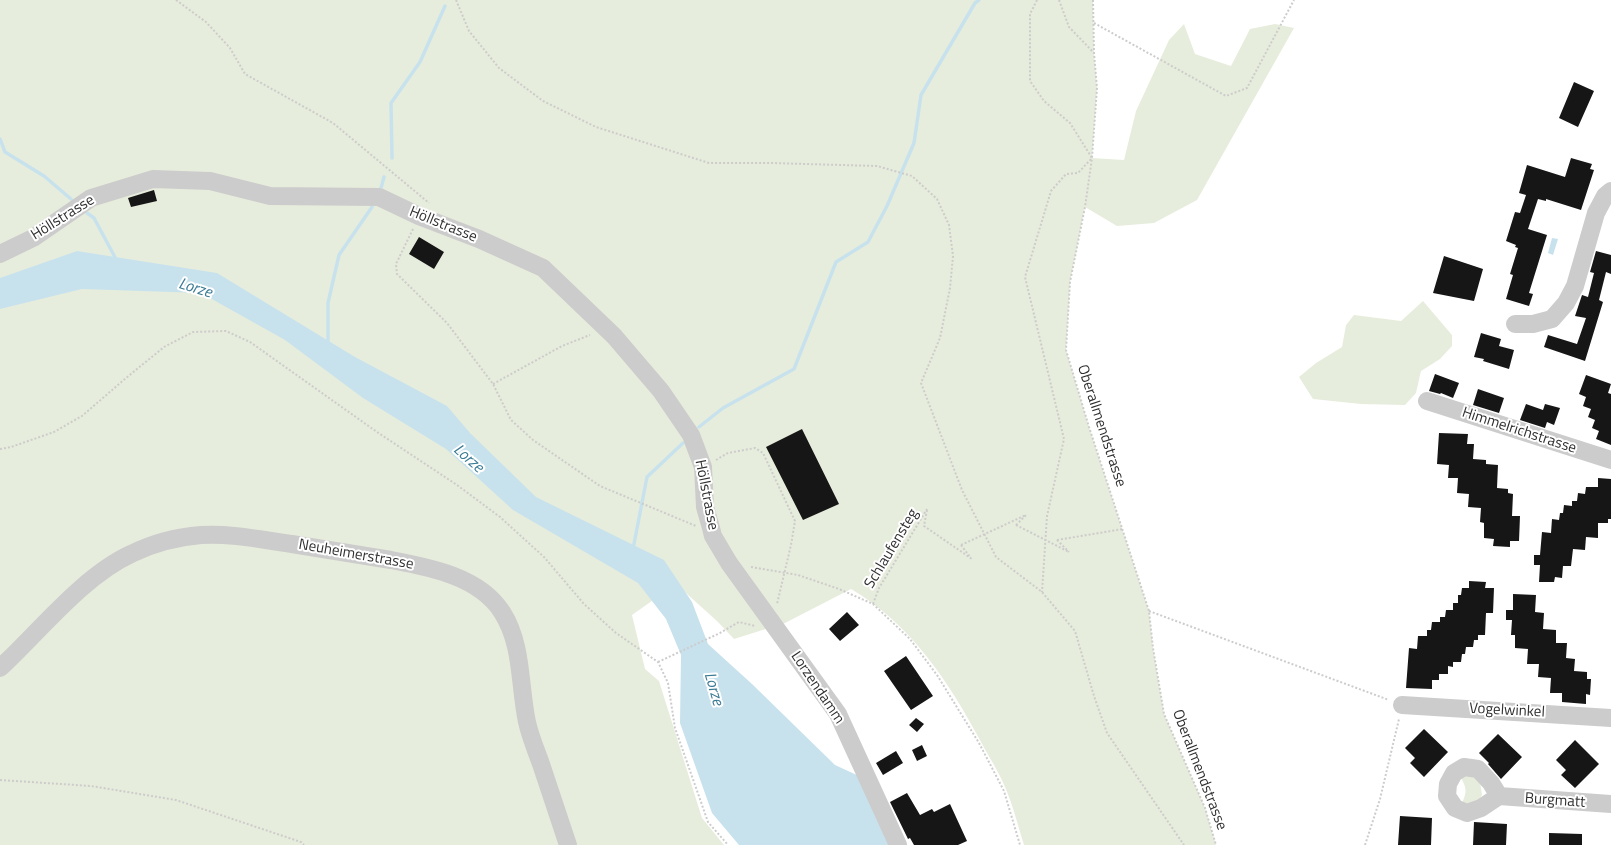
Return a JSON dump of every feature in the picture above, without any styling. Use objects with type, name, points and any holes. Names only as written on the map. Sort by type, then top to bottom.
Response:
[{"type":"street","name":"Höllstrasse","points":[[0,254],[33,238],[91,198],[153,179],[210,181],[270,196],[378,197],[427,211],[479,239],[543,268],[606,328],[661,391],[691,435],[703,467],[705,507],[713,536],[729,563]]},
{"type":"street","points":[[1515,324],[1533,324],[1552,319],[1566,303],[1575,286],[1596,213],[1605,196],[1611,191]]},
{"type":"street","name":"Himmelrichstrasse","points":[[1427,402],[1611,460]]},
{"type":"street","name":"Neuheimerstrasse","points":[[0,668],[82,588],[105,570],[129,555],[176,538],[203,535],[286,544],[356,554],[418,566],[452,576],[471,584],[488,596],[501,610],[511,628],[517,649],[527,722],[568,845]]},
{"type":"street","name":"Lorzendamm","points":[[729,563],[838,714],[898,845]]},
{"type":"street","name":"Vogelwinkel","points":[[1402,705],[1611,718]]},
{"type":"street","name":"Burgmatt","points":[[1499,796],[1611,804]]},
{"type":"path","points":[[176,0],[206,22],[230,48],[245,74],[333,123],[427,211],[396,264],[397,274],[448,323],[493,384],[511,420],[533,440],[600,486],[638,502],[647,504],[700,528],[711,528]]},
{"type":"path","points":[[456,0],[469,31],[499,68],[543,101],[596,127],[709,163],[877,166],[912,176],[936,199],[949,225],[954,256],[950,288],[940,338],[921,383],[962,490],[996,557],[1042,592],[1075,632],[1094,696],[1107,733],[1129,767],[1179,835],[1184,845]]},
{"type":"path","points":[[1036,0],[1030,14],[1030,81],[1044,101],[1070,123],[1092,158],[1078,173],[1066,174],[1051,191],[1026,277],[1064,439],[1047,516],[1042,592]]},
{"type":"path","points":[[1059,0],[1069,27],[1094,53]]},
{"type":"path","name":"Oberallmendstrasse","points":[[1093,0],[1094,53],[1097,88],[1092,158],[1085,207],[1070,282],[1066,350],[1149,611],[1153,648],[1164,714],[1205,808],[1216,845]]},
{"type":"path","points":[[1094,23],[1226,96],[1247,88],[1294,0]]},
{"type":"path","points":[[493,384],[562,346],[606,328]]},
{"type":"path","points":[[0,449],[11,447],[54,432],[82,416],[164,348],[193,332],[226,331],[250,342],[376,432],[457,485],[500,517],[544,557],[584,604],[616,632],[658,662],[668,683],[675,728],[708,822],[728,845]]},
{"type":"path","points":[[703,467],[728,453],[754,448],[763,453],[795,521],[784,573]]},
{"type":"path","name":"Schlaufensteg","points":[[873,604],[878,588],[927,509],[924,526],[972,559],[961,545],[1026,515],[1016,525],[1069,552],[1057,540],[1122,529]]},
{"type":"path","points":[[729,563],[798,575],[839,589],[873,604],[910,639],[938,676],[979,743],[1004,791],[1020,845]]},
{"type":"path","points":[[1149,611],[1402,705],[1380,799],[1365,845]]},
{"type":"path","points":[[658,662],[720,633]]},
{"type":"path","points":[[0,780],[91,786],[176,800],[301,842],[304,845]]},
{"type":"green space","points":[[0,0],[1093,0],[1094,53],[1097,88],[1092,158],[1124,160],[1136,111],[1169,40],[1184,24],[1195,54],[1231,66],[1250,29],[1275,24],[1294,28],[1197,200],[1154,223],[1117,226],[1085,207],[1070,282],[1066,350],[1089,427],[1149,611],[1153,648],[1164,714],[1205,808],[1216,845],[1024,845],[1003,781],[956,698],[942,676],[910,637],[892,619],[872,603],[851,589],[785,623],[734,639],[718,622],[676,584],[632,615],[645,669],[659,681],[702,818],[724,845],[0,845]]},
{"type":"green space","points":[[1423,301],[1452,335],[1452,346],[1440,359],[1421,371],[1416,393],[1405,405],[1361,404],[1313,399],[1299,377],[1316,363],[1342,347],[1346,325],[1354,315],[1401,321]]},
{"type":"green space","points":[[1467,772],[1480,782],[1482,795],[1476,806],[1462,803],[1466,790],[1460,776]]},
{"type":"water","points":[[1552,238],[1558,239],[1553,255],[1548,253]]},
{"type":"water","name":"Lorze","points":[[77,251],[217,273],[355,357],[447,406],[470,433],[536,497],[664,560],[692,602],[708,644],[752,684],[835,765],[859,776],[891,845],[739,845],[712,813],[680,723],[681,655],[666,619],[638,583],[513,510],[446,449],[363,398],[285,340],[201,293],[82,289],[0,309],[0,278]]},
{"type":"building","points":[[1574,82],[1594,91],[1578,127],[1559,118]]},
{"type":"building","points":[[1571,158],[1592,164],[1590,169],[1594,170],[1581,210],[1546,199],[1546,201],[1538,199],[1528,229],[1547,235],[1529,293],[1533,294],[1529,306],[1506,299],[1513,275],[1510,274],[1518,248],[1515,247],[1516,245],[1506,241],[1515,212],[1520,213],[1526,195],[1519,193],[1527,165],[1565,177]]},
{"type":"building","points":[[154,190],[157,201],[131,207],[128,198]]},
{"type":"building","points":[[419,237],[444,252],[434,269],[409,254]]},
{"type":"building","points":[[1596,251],[1611,255],[1611,274],[1606,272],[1599,300],[1603,302],[1585,361],[1544,347],[1548,335],[1577,344],[1586,318],[1575,316],[1582,295],[1588,297],[1594,273],[1590,272]]},
{"type":"building","points":[[1444,256],[1483,269],[1474,301],[1433,293]]},
{"type":"building","points":[[1481,333],[1501,339],[1499,346],[1514,350],[1509,369],[1483,361],[1484,359],[1474,357]]},
{"type":"building","points":[[1435,374],[1459,383],[1453,398],[1441,393],[1429,391]]},
{"type":"building","points":[[1586,375],[1611,384],[1608,393],[1611,394],[1611,445],[1596,439],[1599,431],[1592,428],[1595,420],[1588,417],[1591,409],[1583,406],[1586,397],[1579,394]]},
{"type":"building","points":[[1478,389],[1504,398],[1499,413],[1473,405]]},
{"type":"building","points":[[1526,404],[1543,410],[1545,404],[1560,408],[1554,425],[1547,422],[1545,428],[1520,420]]},
{"type":"building","points":[[802,429],[839,504],[803,520],[766,447]]},
{"type":"building","points":[[1439,433],[1468,434],[1467,444],[1474,444],[1473,459],[1486,460],[1486,464],[1498,465],[1497,488],[1508,489],[1508,493],[1513,494],[1512,516],[1520,516],[1519,541],[1510,541],[1510,547],[1493,546],[1494,539],[1484,538],[1484,523],[1480,522],[1481,508],[1468,507],[1469,494],[1457,493],[1458,478],[1448,478],[1449,465],[1437,464]]},
{"type":"building","points":[[1598,478],[1611,479],[1611,519],[1608,519],[1608,523],[1598,523],[1598,538],[1586,537],[1585,550],[1573,549],[1571,566],[1563,566],[1562,578],[1555,577],[1554,582],[1539,582],[1540,565],[1534,565],[1534,555],[1540,555],[1542,532],[1551,533],[1552,519],[1559,520],[1560,513],[1563,513],[1564,505],[1572,506],[1572,501],[1577,501],[1578,493],[1585,494],[1586,487],[1598,487]]},
{"type":"building","points":[[1469,581],[1486,582],[1485,588],[1494,588],[1493,613],[1486,613],[1485,635],[1478,635],[1478,640],[1474,640],[1473,647],[1466,647],[1465,654],[1462,654],[1461,662],[1453,662],[1453,667],[1448,666],[1448,674],[1439,674],[1439,680],[1432,680],[1432,689],[1406,688],[1409,648],[1417,649],[1418,636],[1427,636],[1427,630],[1431,630],[1432,622],[1440,622],[1440,617],[1445,617],[1446,610],[1453,610],[1453,603],[1458,603],[1458,595],[1461,595],[1462,588],[1469,588]]},
{"type":"building","points":[[1513,594],[1536,595],[1535,612],[1544,613],[1543,629],[1556,630],[1556,643],[1567,643],[1566,658],[1575,659],[1574,671],[1587,672],[1587,679],[1591,679],[1590,695],[1586,694],[1586,704],[1562,702],[1562,693],[1550,693],[1551,678],[1538,677],[1539,664],[1527,664],[1528,649],[1515,648],[1515,635],[1511,635],[1512,620],[1506,620],[1506,610],[1513,610]]},
{"type":"building","points":[[847,612],[859,625],[840,641],[829,629]]},
{"type":"building","points":[[906,656],[933,696],[911,710],[884,671]]},
{"type":"building","points":[[916,718],[924,724],[917,732],[909,725]]},
{"type":"building","points":[[1424,729],[1448,752],[1424,777],[1410,763],[1415,758],[1405,748]]},
{"type":"building","points":[[1498,734],[1522,757],[1501,779],[1479,753]]},
{"type":"building","points":[[1575,740],[1599,764],[1575,788],[1561,775],[1566,770],[1556,760]]},
{"type":"building","points":[[922,745],[927,756],[917,761],[912,750]]},
{"type":"building","points":[[896,751],[903,763],[883,775],[876,763]]},
{"type":"building","points":[[907,793],[920,815],[932,809],[934,812],[950,804],[967,841],[958,845],[914,845],[910,838],[908,839],[890,802]]},
{"type":"building","points":[[1400,816],[1432,818],[1431,845],[1398,845]]},
{"type":"building","points":[[1474,822],[1507,824],[1506,845],[1473,845]]},
{"type":"building","points":[[1549,833],[1582,834],[1582,845],[1549,845]]},
{"type":"waterway","points":[[699,427],[723,408],[794,369],[836,262],[868,242],[887,206],[914,143],[921,95],[975,3],[979,0]]},
{"type":"waterway","points":[[392,158],[391,103],[420,62],[445,6]]},
{"type":"waterway","points":[[0,139],[5,152],[44,176],[71,199]]},
{"type":"waterway","points":[[381,188],[384,177]]},
{"type":"waterway","points":[[328,344],[328,303],[339,255],[372,207]]},
{"type":"waterway","points":[[87,213],[94,218],[117,261]]},
{"type":"waterway","points":[[633,549],[647,477],[683,443]]}]
